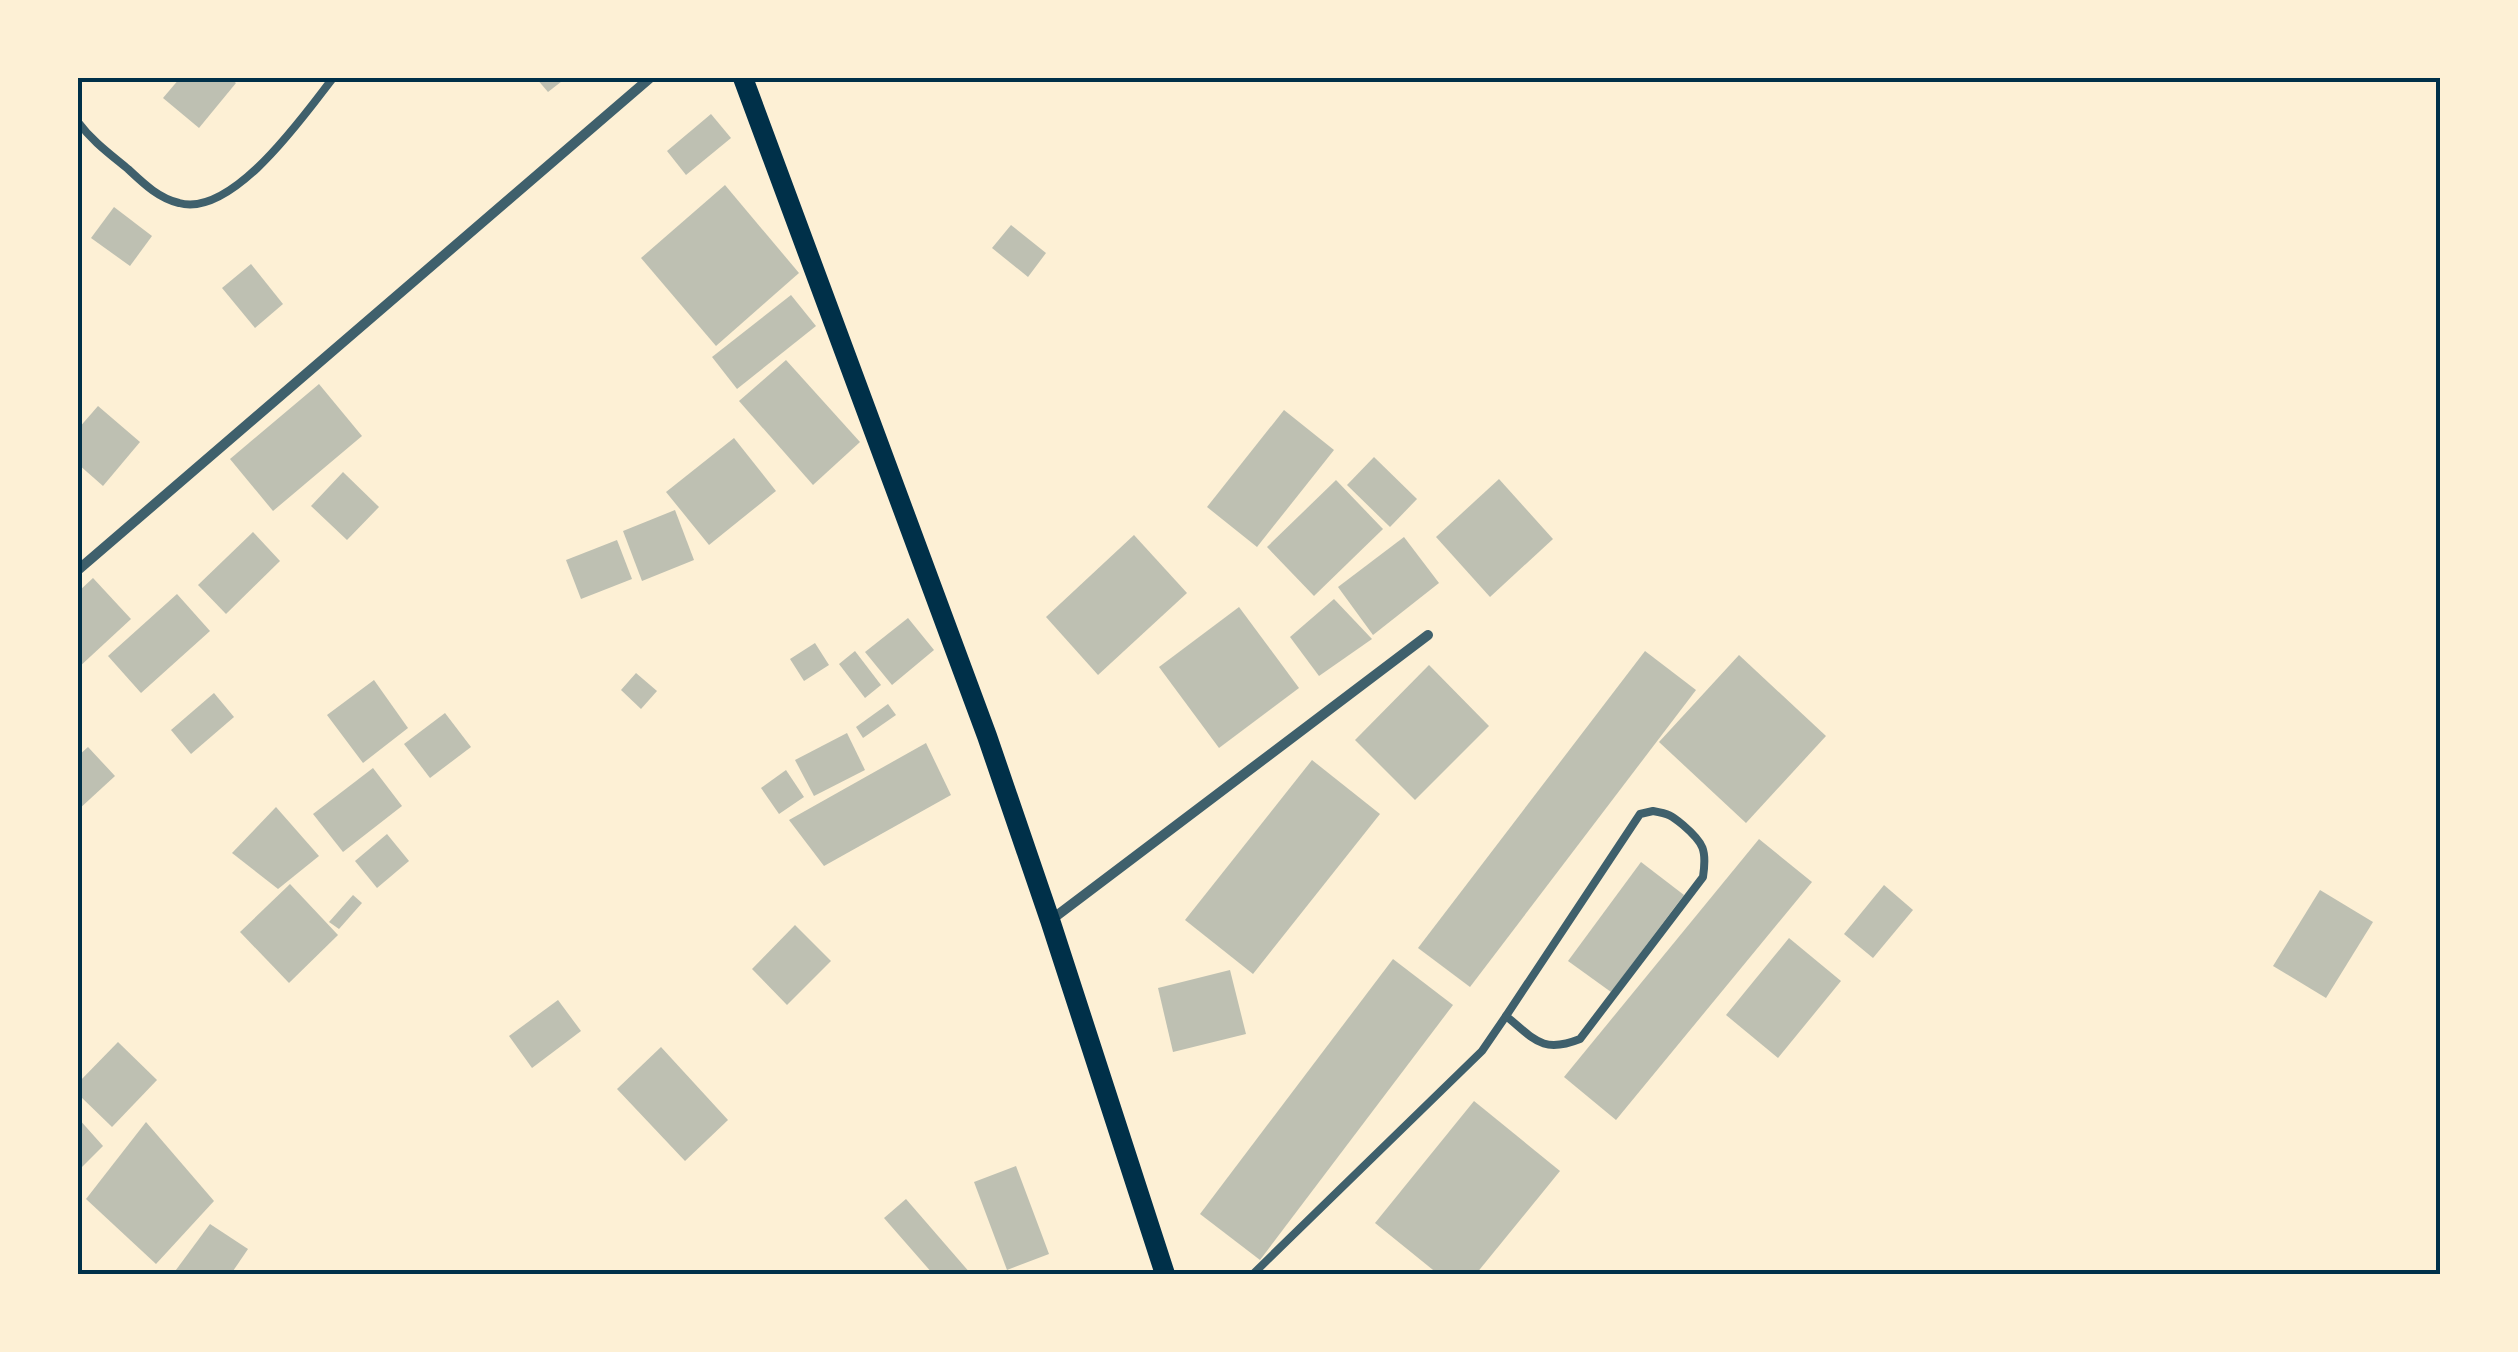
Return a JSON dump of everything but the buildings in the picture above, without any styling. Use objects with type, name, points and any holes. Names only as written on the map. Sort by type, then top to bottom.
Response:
[{"type":"main road","points":[[742,78],[987,736],[1165,1274]]},
{"type":"street","points":[[78,570],[650,78]]},
{"type":"street","points":[[1050,920],[1428,635]]},
{"type":"lane","points":[[78,122],[89,137],[158,195],[182,205],[213,201],[269,159],[333,78]]},
{"type":"lane","points":[[1254,1274],[1482,1051],[1640,814],[1670,814],[1701,840],[1706,858],[1703,878],[1580,1038],[1563,1045],[1541,1045],[1506,1016]]}]
